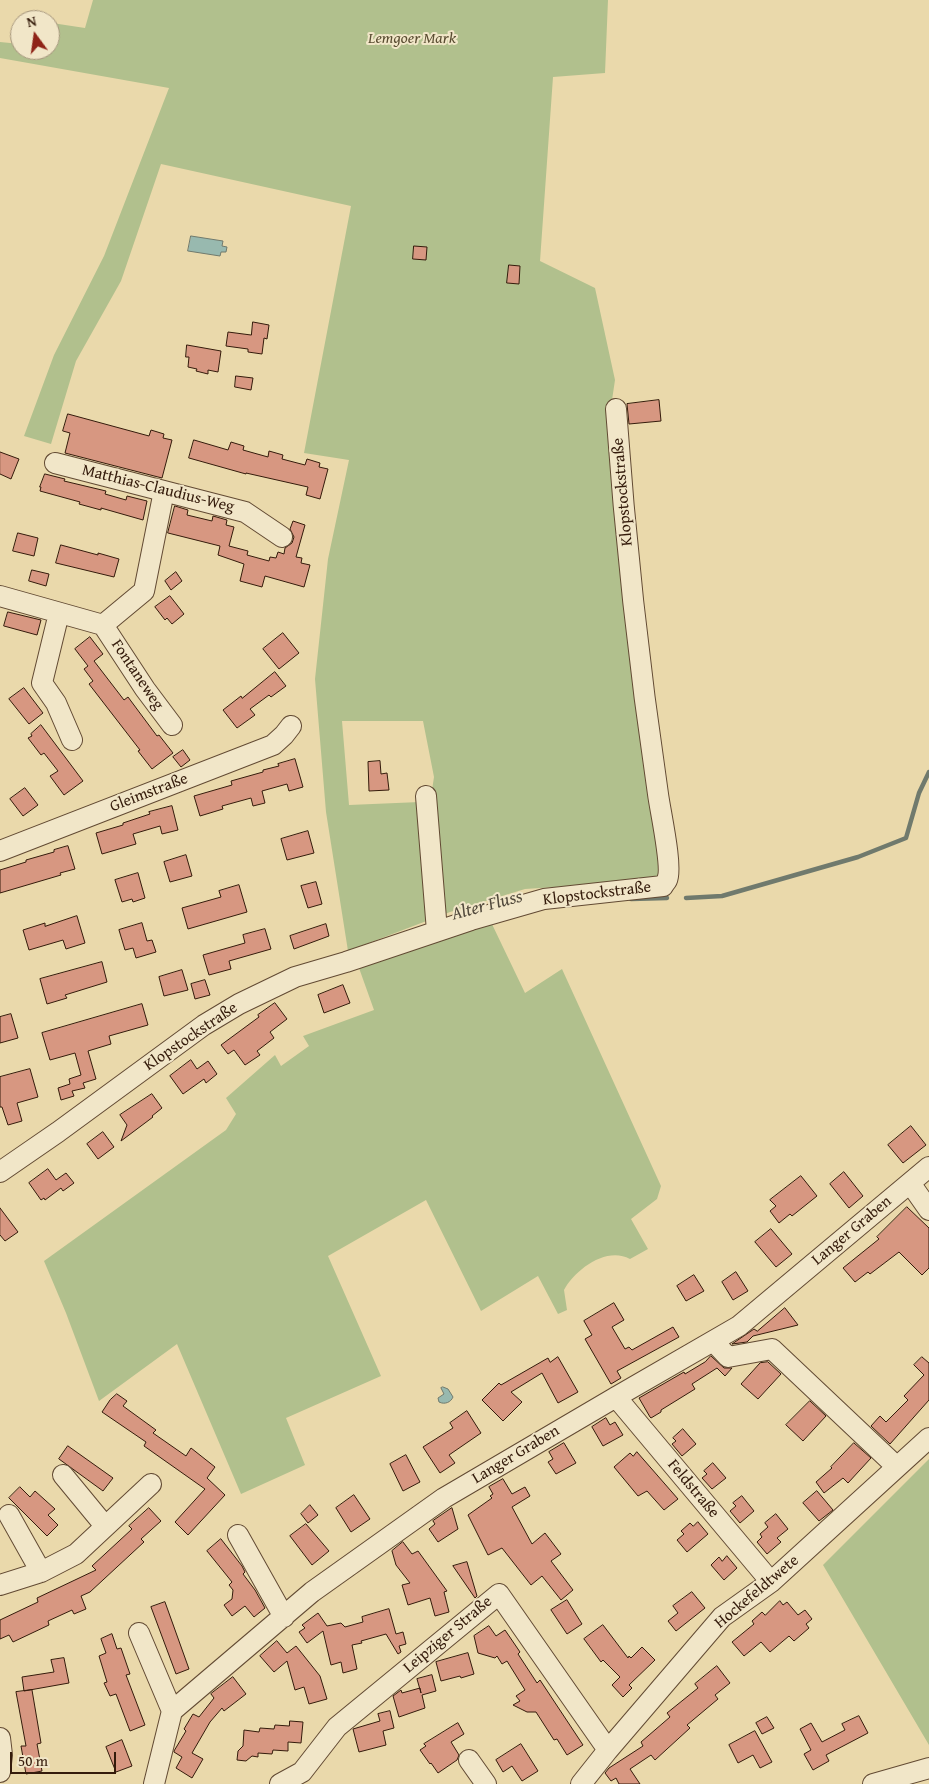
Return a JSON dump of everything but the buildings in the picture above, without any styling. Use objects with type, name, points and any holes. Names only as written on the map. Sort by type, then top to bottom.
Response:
[{"type":"street","name":"Klopstockstraße","points":[[0,1172],[204,1025],[239,1004],[295,977],[544,899],[663,886],[668,879],[667,855],[647,723],[633,605],[616,409]]},
{"type":"street","name":"Matthias-Claudius-Weg","points":[[55,463],[245,512],[282,538]]},
{"type":"street","name":"Fontaneweg","points":[[103,625],[144,591],[164,491]]},
{"type":"street","name":"Fontaneweg","points":[[0,596],[103,625],[145,689],[172,725]]},
{"type":"street","points":[[59,613],[42,684],[56,703],[72,740]]},
{"type":"street","name":"Gleimstraße","points":[[0,851],[273,745],[284,735],[290,726]]},
{"type":"street","points":[[426,796],[438,931]]},
{"type":"street","name":"Langer Graben","points":[[172,1711],[312,1592],[444,1498],[739,1326],[929,1167]]},
{"type":"street","points":[[910,1183],[929,1210]]},
{"type":"street","points":[[712,1341],[728,1356],[772,1349],[897,1467]]},
{"type":"street","name":"Feldstraße","points":[[616,1397],[771,1582]]},
{"type":"street","name":"Hockefeldtwete","points":[[581,1784],[722,1617],[771,1582],[929,1438]]},
{"type":"street","points":[[63,1475],[105,1526]]},
{"type":"street","points":[[0,1585],[41,1572],[76,1554],[151,1484]]},
{"type":"street","points":[[9,1515],[41,1572]]},
{"type":"street","points":[[238,1536],[284,1616]]},
{"type":"street","name":"Leipziger Straße","points":[[280,1784],[302,1772],[337,1727],[499,1594],[608,1750]]},
{"type":"street","points":[[139,1633],[172,1711],[154,1784]]},
{"type":"street","points":[[0,1738],[2,1754],[0,1772]]},
{"type":"street","points":[[469,1760],[486,1784]]},
{"type":"street","points":[[872,1784],[929,1768]]},
{"type":"green space","name":"Lemgoer Mark","points":[[93,0],[608,0],[605,73],[553,77],[540,261],[595,288],[615,380],[608,427],[660,876],[587,885],[525,889],[450,912],[348,951],[326,812],[315,679],[328,559],[349,460],[304,453],[351,206],[161,164],[121,281],[76,361],[51,444],[24,436],[54,355],[104,256],[169,88],[11,60],[60,60],[60,24],[85,28]],"holes":[[[342,721],[423,721],[434,777],[430,803],[349,805]]]},
{"type":"green space","points":[[0,42],[10,43],[10,60],[0,58]]},
{"type":"green space","points":[[490,920],[525,993],[562,969],[661,1186],[657,1199],[631,1219],[648,1249],[630,1259],[621,1256],[601,1258],[583,1268],[564,1290],[567,1310],[558,1314],[538,1276],[481,1311],[426,1200],[328,1256],[381,1376],[286,1418],[305,1465],[241,1494],[177,1344],[99,1401],[44,1261],[226,1130],[236,1114],[226,1098],[275,1055],[281,1066],[309,1046],[303,1036],[374,1010],[359,968]]},
{"type":"green space","points":[[929,1459],[929,1745],[823,1565]]},
{"type":"water","points":[[191,236],[223,241],[222,246],[227,247],[226,252],[221,252],[220,256],[188,251]]},
{"type":"water","points":[[441,1388],[448,1389],[453,1397],[446,1403],[439,1402],[438,1398],[444,1394]]},
{"type":"waterway","points":[[686,898],[722,896],[858,857],[906,838],[919,793],[929,772]]},
{"type":"waterway","name":"Alter Fluss","points":[[631,899],[667,898]]}]
